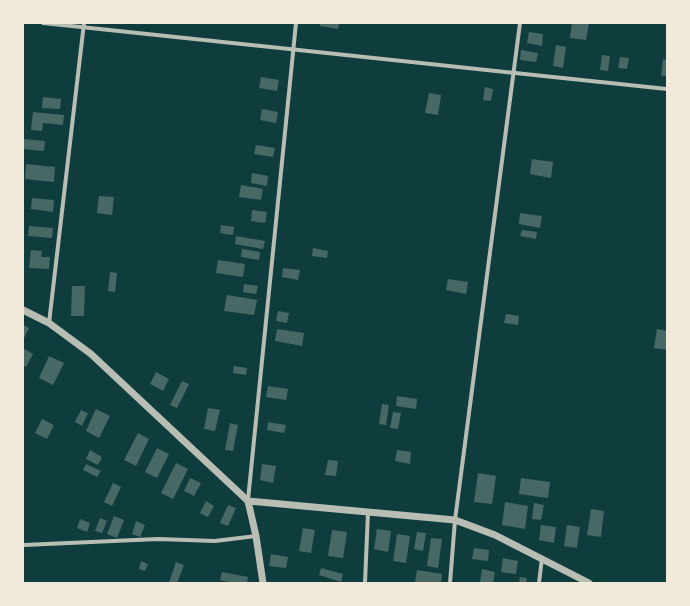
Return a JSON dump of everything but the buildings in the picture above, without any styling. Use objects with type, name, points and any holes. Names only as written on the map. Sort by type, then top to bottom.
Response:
[{"type":"street","points":[[43,23],[84,25],[293,50],[667,89]]},
{"type":"street","points":[[263,583],[256,536],[248,501],[296,23]]},
{"type":"street","points":[[450,583],[455,520],[515,73],[520,23]]},
{"type":"street","points":[[48,323],[84,25]]},
{"type":"street","points":[[23,310],[48,323],[91,354],[248,501],[455,520],[495,535],[589,583]]},
{"type":"street","points":[[365,583],[368,512]]},
{"type":"street","points":[[24,545],[158,539],[215,541],[256,536]]},
{"type":"street","points":[[539,583],[542,558]]}]
